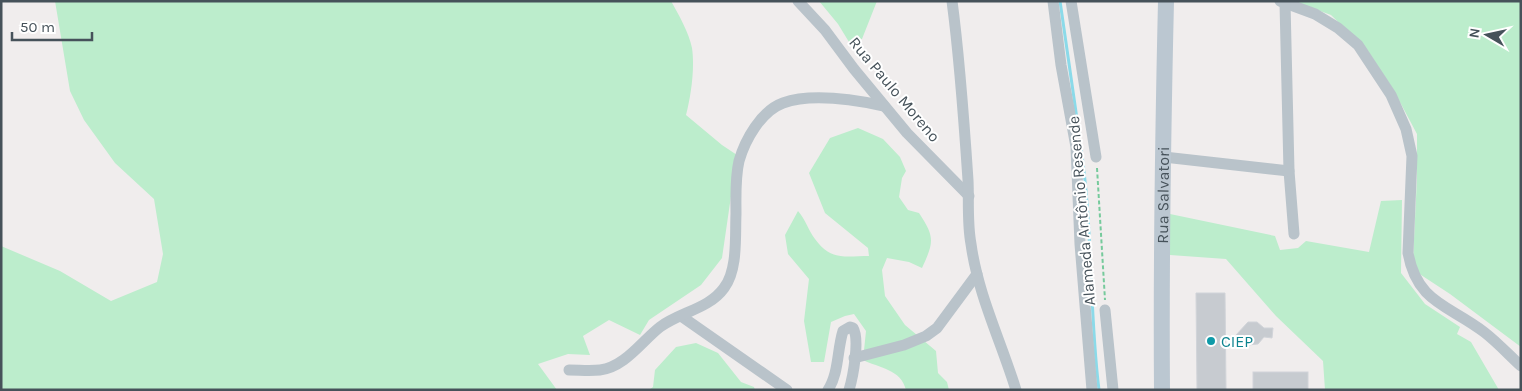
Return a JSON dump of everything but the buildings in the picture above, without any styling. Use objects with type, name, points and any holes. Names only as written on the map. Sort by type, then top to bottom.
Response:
[{"type":"street","name":"Rua Paulo Moreno","points":[[798,1],[825,30],[884,106],[944,172],[969,196]]},
{"type":"street","points":[[952,1],[960,59],[969,196],[970,244],[988,310],[1005,354],[1016,390]]},
{"type":"street","name":"Alameda Antônio Resende","points":[[1054,1],[1062,65],[1076,147],[1080,244],[1092,390]]},
{"type":"street","name":"Alameda Antônio Resende","points":[[1071,1],[1096,157]]},
{"type":"street","name":"Rua Salvatori","points":[[1162,390],[1161,253],[1166,1]]},
{"type":"street","points":[[1294,234],[1289,171],[1282,2],[1315,14],[1338,28],[1358,45],[1391,95],[1406,129],[1412,156],[1408,253],[1410,268],[1417,282],[1427,295],[1484,332],[1521,366]]},
{"type":"street","points":[[570,370],[601,370],[614,366],[665,323],[709,302],[725,288],[732,272],[735,247],[736,190],[739,162],[746,142],[769,111],[783,103],[804,99],[860,101],[884,106]]},
{"type":"street","points":[[1164,157],[1289,171]]},
{"type":"street","points":[[854,358],[904,345],[926,336],[937,328],[977,274]]},
{"type":"street","name":"Alameda Antônio Resende","points":[[1105,310],[1113,390]]},
{"type":"street","points":[[681,316],[787,390]]},
{"type":"street","points":[[828,390],[835,377],[839,343],[843,331],[850,327],[853,328],[856,336],[852,380],[849,390]]},
{"type":"path","name":"Alameda Antônio Resende","points":[[1096,157],[1105,310]]},
{"type":"green space","points":[[55,1],[671,1],[686,30],[692,48],[692,82],[686,115],[737,155],[722,258],[701,285],[649,320],[640,335],[609,320],[583,336],[590,355],[568,354],[538,364],[557,390],[1,390],[1,246],[60,271],[111,301],[157,282],[163,254],[154,199],[115,163],[84,120],[70,91]]},
{"type":"green space","points":[[819,1],[877,1],[862,39],[849,42],[838,24]]},
{"type":"green space","points":[[1293,1],[1521,1],[1521,347],[1450,294],[1418,273],[1413,260],[1417,134],[1393,89],[1368,51],[1331,15]]},
{"type":"green space","points":[[858,128],[883,139],[900,157],[906,171],[902,178],[899,197],[908,210],[919,213],[928,228],[931,246],[922,268],[909,262],[887,258],[882,270],[885,296],[905,325],[936,351],[938,373],[947,382],[949,390],[906,390],[903,383],[894,373],[863,360],[866,331],[854,314],[831,322],[824,362],[811,362],[804,321],[809,279],[788,254],[785,235],[798,211],[815,239],[827,251],[839,256],[869,256],[868,248],[825,213],[809,173],[830,138]]},
{"type":"green space","points":[[1402,200],[1401,273],[1425,304],[1460,327],[1457,334],[1471,342],[1499,390],[1325,390],[1323,361],[1276,316],[1226,259],[1170,255],[1170,214],[1275,236],[1280,250],[1298,248],[1306,241],[1369,252],[1381,201]]},
{"type":"green space","points":[[696,343],[718,353],[741,382],[754,387],[755,390],[649,390],[653,387],[655,370],[676,347]]},
{"type":"waterway","points":[[1060,1],[1079,133]]},
{"type":"waterway","points":[[1081,149],[1085,179],[1099,390]]},
{"type":"place","name":"CIEP","points":[[1211,341]]}]
